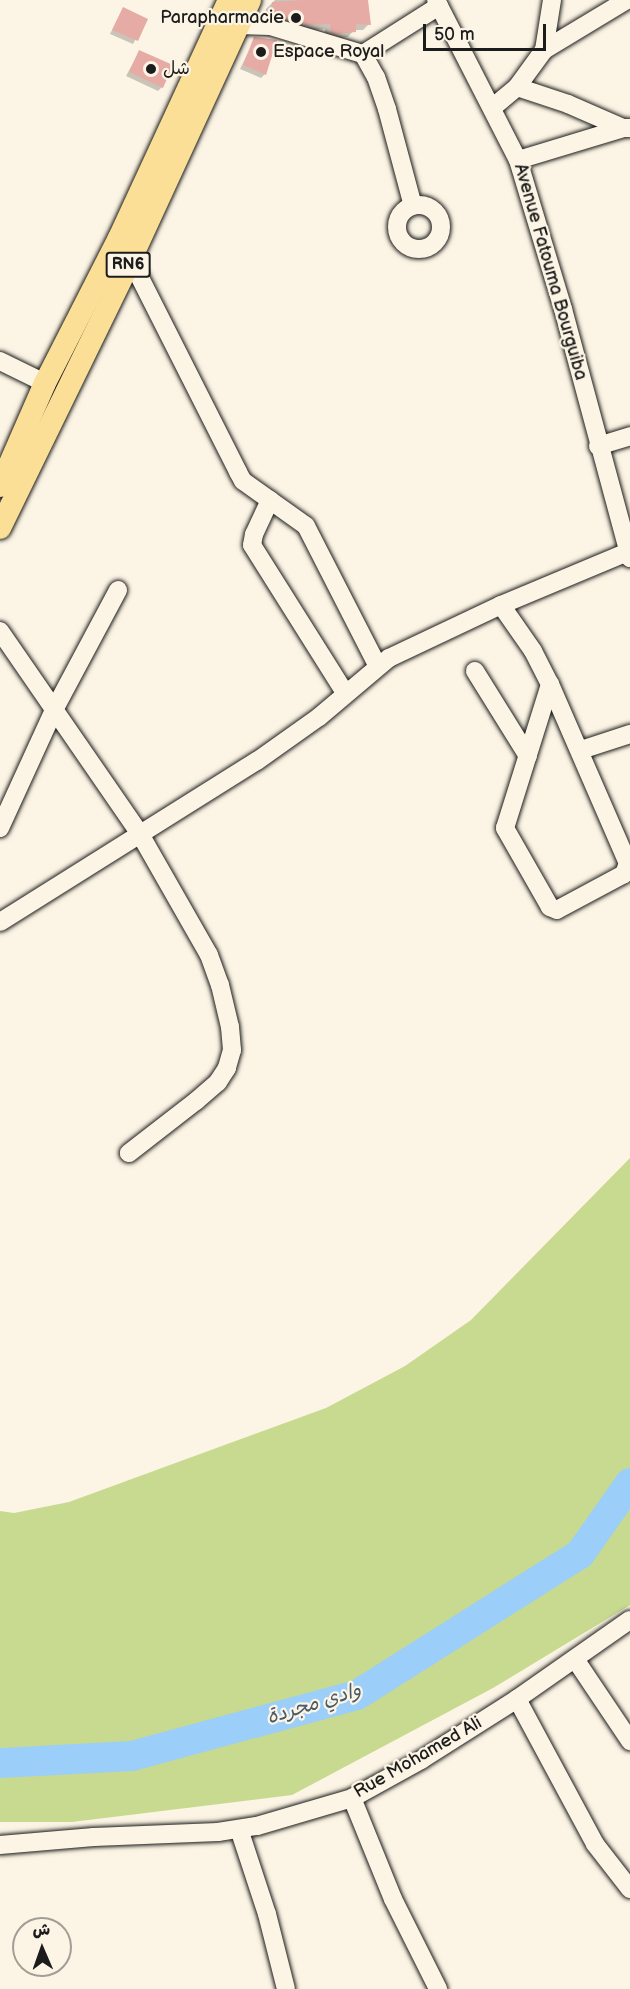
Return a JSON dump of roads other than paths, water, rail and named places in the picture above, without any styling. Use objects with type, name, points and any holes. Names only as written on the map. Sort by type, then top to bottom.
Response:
[{"type":"main road","name":"RN6","points":[[0,486],[31,444],[45,383],[236,6]]},
{"type":"main road","name":"RN6","points":[[2,518],[31,444],[131,259],[236,6]]},
{"type":"street","points":[[544,50],[552,0]]},
{"type":"street","points":[[492,108],[517,87],[544,50],[627,0]]},
{"type":"street","points":[[363,54],[437,3]]},
{"type":"street","name":"Avenue Fatouma Bourguiba","points":[[437,3],[518,160],[563,309],[598,446],[629,553]]},
{"type":"street","points":[[236,6],[270,26],[363,54],[376,77],[413,206]]},
{"type":"street","points":[[517,87],[568,104],[626,128]]},
{"type":"street","points":[[518,160],[626,128]]},
{"type":"street","points":[[119,238],[243,481],[306,526],[377,665]]},
{"type":"street","points":[[0,361],[45,383]]},
{"type":"street","points":[[598,446],[630,436]]},
{"type":"street","points":[[270,500],[254,534],[252,546],[346,694]]},
{"type":"street","points":[[0,922],[257,761],[346,694],[377,665],[501,605],[629,553]]},
{"type":"street","points":[[0,828],[54,710],[118,591]]},
{"type":"street","points":[[501,605],[533,651],[550,684],[627,856],[628,869],[624,874],[557,910],[550,907],[505,828],[550,684]]},
{"type":"street","points":[[0,631],[141,834],[209,955],[230,1027],[232,1050],[227,1068],[218,1082],[129,1153]]},
{"type":"street","points":[[475,671],[528,756]]},
{"type":"street","points":[[581,750],[630,734]]},
{"type":"street","name":"Rue Mohamed Ali","points":[[0,1845],[239,1829],[298,1816],[352,1798],[421,1760],[517,1699],[630,1620]]},
{"type":"street","points":[[575,1659],[630,1741]]},
{"type":"street","points":[[517,1699],[595,1844],[630,1889]]},
{"type":"street","points":[[352,1798],[393,1899],[438,1989]]},
{"type":"street","points":[[239,1829],[267,1914],[286,1989]]},
{"type":"waterway","name":"وادي مجردة","points":[[0,1763],[132,1756],[357,1695],[580,1554],[630,1483]]},
{"type":"place","name":"Parapharmacie","points":[[296,18]]},
{"type":"place","name":"Espace Royal","points":[[261,52]]},
{"type":"place","name":"شل","points":[[151,69]]}]
